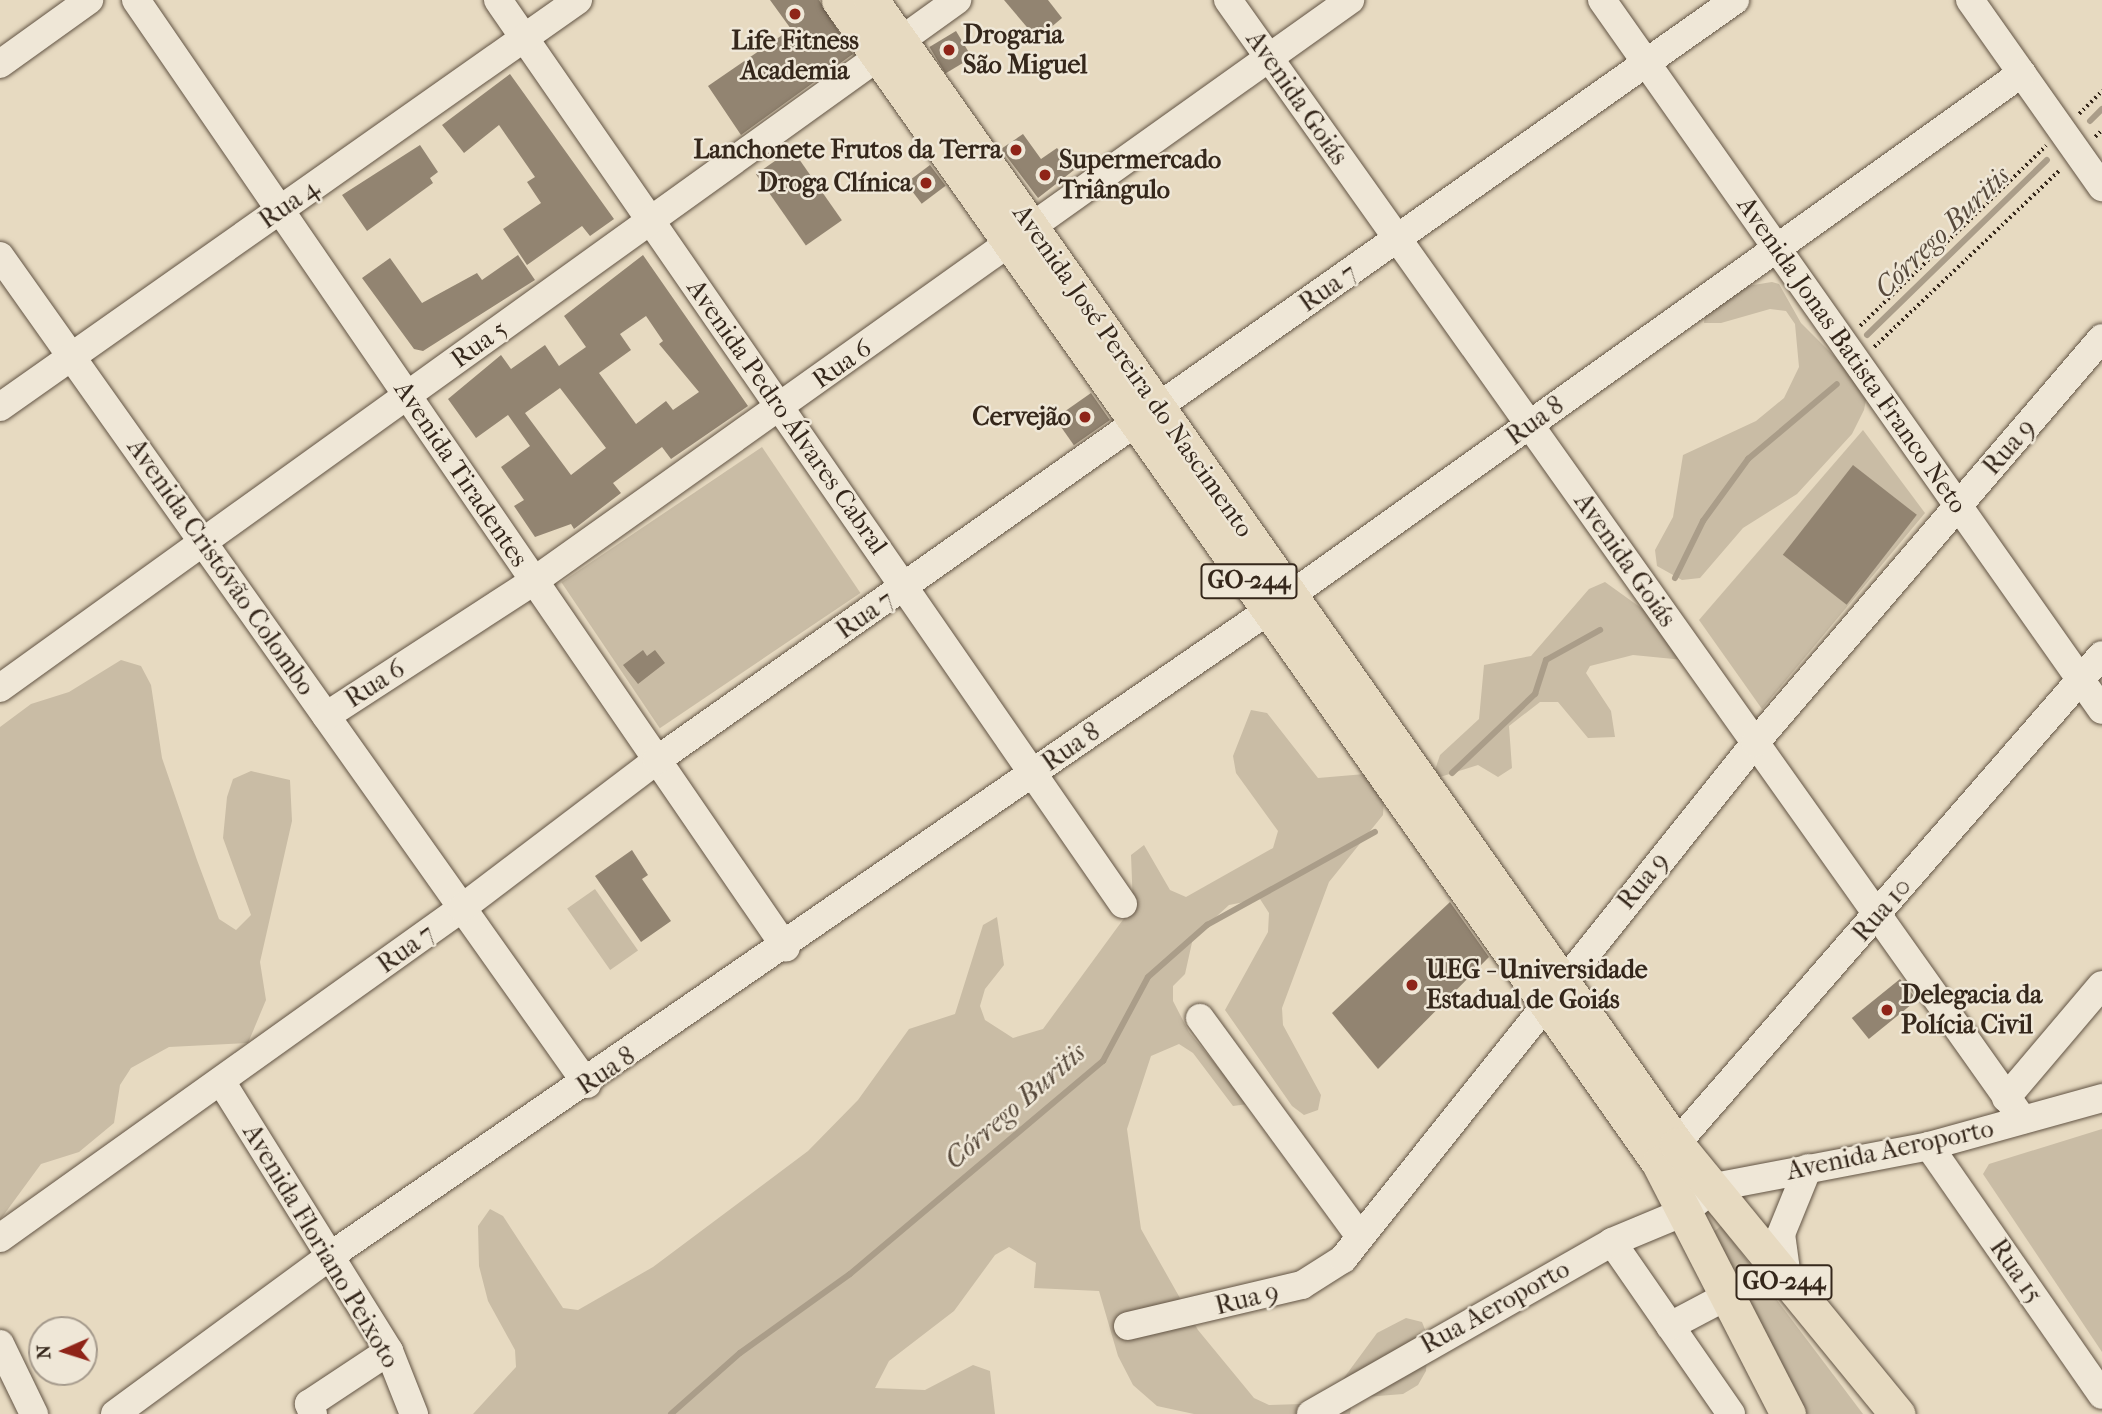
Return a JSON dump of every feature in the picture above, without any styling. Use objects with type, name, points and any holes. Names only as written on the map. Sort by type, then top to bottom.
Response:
[{"type":"main road","name":"Avenida José Pereira do Nascimento","points":[[839,0],[890,50],[1555,990],[1668,1154],[1684,1212],[1788,1414]]},
{"type":"main road","name":"Avenida José Pereira do Nascimento","points":[[871,0],[890,50]]},
{"type":"main road","name":"Avenida José Pereira do Nascimento","points":[[1668,1154],[1715,1187],[1788,1288],[1897,1414]]},
{"type":"street","points":[[0,64],[89,0]]},
{"type":"street","name":"Avenida Tiradentes","points":[[136,0],[786,948]]},
{"type":"street","name":"Avenida Pedro Álvares Cabral","points":[[498,0],[1123,904]]},
{"type":"street","name":"Rua 4","points":[[0,408],[578,0]]},
{"type":"street","name":"Rua 5","points":[[0,688],[957,0]]},
{"type":"street","name":"Avenida Goiás","points":[[1228,0],[2023,1120]]},
{"type":"street","name":"Rua 6","points":[[326,716],[534,581],[1271,61],[1350,0]]},
{"type":"street","name":"Avenida Jonas Batista Franco Neto","points":[[1602,0],[2102,710]]},
{"type":"street","name":"Rua 7","points":[[0,1238],[462,908],[657,760],[905,588],[1735,0]]},
{"type":"street","points":[[1970,0],[2102,187]]},
{"type":"street","name":"Rua 8","points":[[115,1414],[330,1256],[786,948],[1280,603],[2022,73]]},
{"type":"street","name":"Avenida Cristóvão Colombo","points":[[0,256],[587,1084]]},
{"type":"street","name":"Rua 9","points":[[1128,1326],[1302,1285],[1343,1259],[1555,990],[1755,743],[2102,338]]},
{"type":"street","name":"Rua 10","points":[[1668,1154],[1878,916],[2102,655]]},
{"type":"street","points":[[2007,1098],[2102,985]]},
{"type":"street","points":[[1200,1018],[1360,1237]]},
{"type":"street","name":"Avenida Floriano Peixoto","points":[[221,1082],[389,1351],[414,1414]]},
{"type":"street","name":"Avenida Aeroporto","points":[[1684,1212],[1715,1187],[1929,1146],[2102,1098]]},
{"type":"street","name":"Rua 15","points":[[1929,1146],[2102,1395]]},
{"type":"street","points":[[1788,1288],[1782,1234],[1808,1168]]},
{"type":"street","name":"Rua Aeroporto","points":[[1311,1414],[1612,1242],[1684,1212]]},
{"type":"street","points":[[1612,1242],[1731,1414]]},
{"type":"street","points":[[1670,1326],[1727,1296]]},
{"type":"street","points":[[0,1344],[34,1414]]},
{"type":"street","points":[[313,1414],[309,1404],[389,1351]]},
{"type":"path","points":[[1850,353],[2070,142],[2102,90]]},
{"type":"path","points":[[1850,353],[2070,142],[2102,130]]},
{"type":"shaded area","points":[[1772,282],[1779,284],[1801,323],[1868,390],[1864,410],[1852,434],[1797,494],[1743,528],[1700,578],[1682,580],[1657,566],[1655,550],[1673,517],[1683,455],[1756,421],[1784,398],[1799,367],[1795,324],[1786,311],[1770,309],[1721,323],[1704,323],[1705,316],[1747,286]]},
{"type":"shaded area","points":[[1863,430],[1925,513],[1762,709],[1699,620]]},
{"type":"shaded area","points":[[762,447],[860,593],[660,728],[561,582]]},
{"type":"shaded area","points":[[1605,582],[1669,628],[1684,660],[1633,655],[1590,666],[1586,673],[1611,711],[1615,737],[1588,738],[1558,702],[1540,702],[1509,726],[1512,768],[1498,777],[1478,765],[1440,777],[1435,770],[1440,755],[1479,719],[1484,665],[1531,656],[1589,589]]},
{"type":"shaded area","points":[[121,660],[141,666],[151,685],[162,758],[197,860],[219,919],[236,930],[251,915],[223,838],[227,797],[233,779],[251,771],[290,780],[292,821],[260,962],[266,1000],[248,1043],[169,1047],[131,1068],[120,1085],[114,1123],[79,1152],[41,1164],[0,1220],[0,727],[31,704],[69,692]]},
{"type":"shaded area","points":[[1251,710],[1267,713],[1318,778],[1365,774],[1384,798],[1383,815],[1329,882],[1282,1008],[1283,1025],[1321,1095],[1318,1110],[1304,1115],[1292,1106],[1225,1010],[1268,932],[1269,913],[1260,899],[1229,905],[1193,938],[1185,974],[1173,986],[1173,1001],[1189,1032],[1248,1104],[1233,1106],[1193,1053],[1179,1044],[1151,1056],[1127,1129],[1141,1229],[1198,1330],[1254,1398],[1269,1405],[1301,1404],[1335,1390],[1377,1333],[1406,1318],[1422,1322],[1428,1337],[1426,1371],[1418,1385],[1403,1394],[1353,1398],[1350,1414],[1194,1414],[1157,1406],[1133,1385],[1118,1356],[1099,1291],[1034,1288],[1036,1263],[1009,1247],[995,1255],[954,1311],[889,1361],[875,1388],[925,1390],[973,1365],[990,1371],[995,1414],[473,1414],[516,1367],[515,1350],[488,1301],[479,1266],[478,1226],[490,1209],[503,1216],[563,1308],[578,1310],[653,1267],[808,1151],[858,1100],[909,1029],[955,1014],[983,925],[997,917],[1004,965],[985,989],[980,1006],[985,1020],[1013,1038],[1043,1029],[1133,906],[1131,855],[1144,845],[1170,890],[1186,897],[1273,848],[1278,831],[1236,773],[1233,756]]},
{"type":"shaded area","points":[[595,889],[638,950],[610,970],[567,909]]},
{"type":"shaded area","points":[[2102,1129],[2102,1352],[1983,1174],[1989,1164]]},
{"type":"shaded area","points":[[1721,1226],[1863,1414],[1804,1414],[1712,1233]]},
{"type":"building","points":[[770,0],[819,0],[853,54],[741,135],[708,86],[791,29]]},
{"type":"building","points":[[1004,0],[1048,0],[1062,18],[1037,39]]},
{"type":"building","name":"Drogaria São Miguel","points":[[956,31],[972,58],[945,74],[929,47]]},
{"type":"building","points":[[510,74],[614,219],[590,236],[582,226],[527,265],[503,229],[541,203],[527,182],[535,177],[499,125],[464,153],[442,125]]},
{"type":"building","points":[[1023,134],[1041,159],[1057,148],[1074,170],[1038,198],[1001,149]]},
{"type":"building","points":[[420,145],[438,172],[430,178],[433,183],[367,231],[342,195]]},
{"type":"building","points":[[792,149],[842,220],[806,246],[756,174]]},
{"type":"building","name":"Droga Clínica","points":[[930,165],[946,186],[922,204],[906,183]]},
{"type":"building","points":[[518,255],[535,280],[423,351],[414,349],[362,278],[390,258],[422,303],[477,273],[482,280]]},
{"type":"building","points":[[643,255],[748,406],[671,459],[662,447],[613,483],[621,493],[574,529],[571,524],[535,537],[514,506],[524,500],[501,467],[530,446],[508,415],[476,438],[448,399],[501,355],[511,369],[545,345],[559,366],[586,347],[564,316]],"holes":[[[646,316],[663,341],[659,344],[699,392],[673,410],[666,401],[636,424],[599,373],[631,350],[620,334]],[[560,388],[606,448],[571,475],[525,413]]]},
{"type":"building","name":"Cervejão","points":[[1091,393],[1110,420],[1074,445],[1055,418]]},
{"type":"building","points":[[1853,465],[1917,515],[1847,605],[1783,555]]},
{"type":"building","points":[[643,650],[647,656],[655,650],[665,663],[638,684],[623,665]]},
{"type":"building","points":[[632,850],[648,875],[642,879],[671,921],[641,942],[595,876]]},
{"type":"building","name":"UEG - Universidade Estadual de Goiás","points":[[1450,902],[1489,957],[1378,1069],[1332,1013]]},
{"type":"building","name":"Delegacia da Polícia Civil","points":[[1900,979],[1917,1000],[1869,1039],[1852,1018]]},
{"type":"waterway","name":"Córrego Buritis","points":[[2090,121],[2102,109]]},
{"type":"waterway","name":"Córrego Buritis","points":[[1867,335],[2047,160]]},
{"type":"waterway","name":"Córrego Buritis","points":[[1675,578],[1703,521],[1748,459],[1837,384]]},
{"type":"waterway","name":"Córrego Buritis","points":[[1452,773],[1535,694],[1546,660],[1600,630]]},
{"type":"waterway","name":"Córrego Buritis","points":[[671,1414],[740,1353],[850,1274],[1103,1061],[1148,977],[1207,925],[1375,832]]},
{"type":"place","name":"Life Fitness Academia","points":[[795,14]]},
{"type":"place","name":"Drogaria São Miguel","points":[[949,50]]},
{"type":"place","name":"Lanchonete Frutos da Terra","points":[[1016,150]]},
{"type":"place","name":"Supermercado Triângulo","points":[[1045,175]]},
{"type":"place","name":"Droga Clínica","points":[[926,183]]},
{"type":"place","name":"Cervejão","points":[[1085,417]]},
{"type":"place","name":"UEG - Universidade Estadual de Goiás","points":[[1412,985]]},
{"type":"place","name":"Delegacia da Polícia Civil","points":[[1887,1010]]}]
